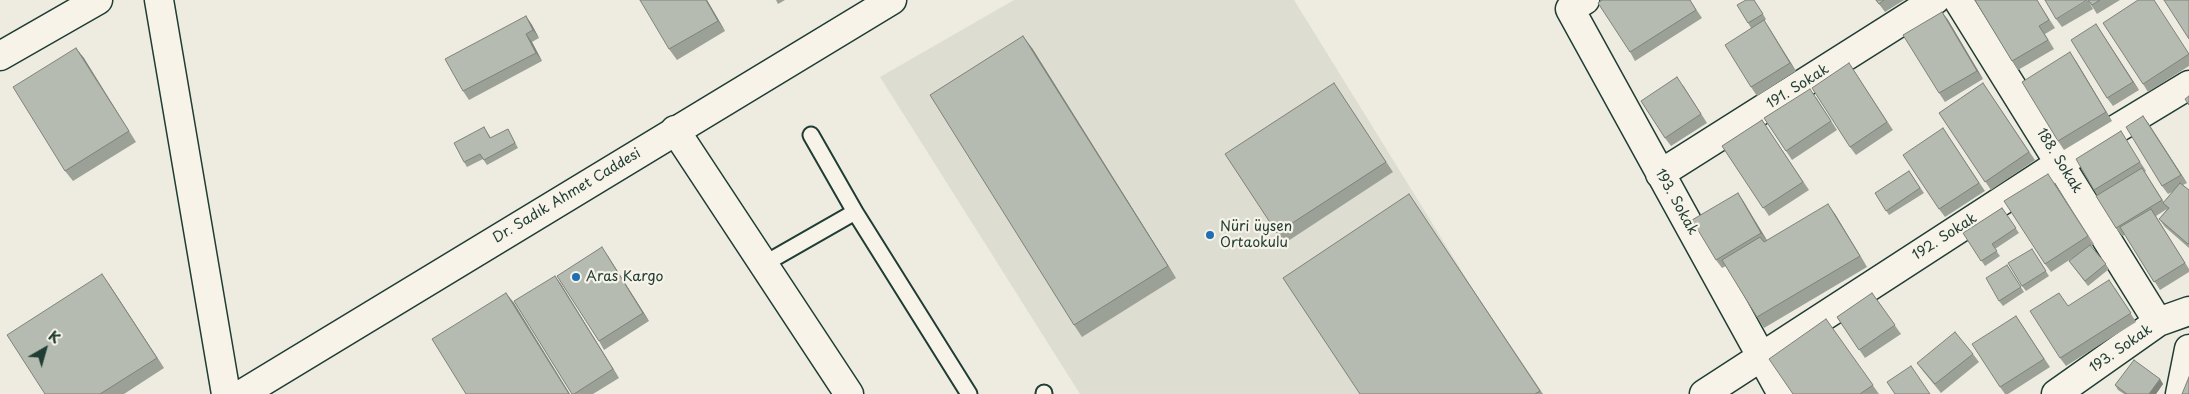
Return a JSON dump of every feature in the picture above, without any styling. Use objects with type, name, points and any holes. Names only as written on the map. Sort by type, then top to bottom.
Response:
[{"type":"street","points":[[0,56],[98,0]]},
{"type":"street","points":[[159,0],[226,394]]},
{"type":"street","name":"Dr. Sadık Ahmet Caddesi","points":[[242,394],[892,0]]},
{"type":"street","name":"191. Sokak","points":[[1660,174],[1935,0]]},
{"type":"street","name":"188. Sokak","points":[[1958,0],[2158,322]]},
{"type":"street","name":"193. Sokak","points":[[1578,4],[1660,174],[1782,394]]},
{"type":"street","name":"192. Sokak","points":[[1704,394],[2060,163],[2189,85]]},
{"type":"street","points":[[675,130],[849,394]]},
{"type":"street","name":"193. Sokak","points":[[2056,394],[2158,322],[2189,311]]},
{"type":"street","points":[[2180,394],[2189,349]]},
{"type":"lane","points":[[811,134],[855,212],[969,394]]},
{"type":"lane","points":[[764,264],[855,212]]},
{"type":"shaded area","name":"Nüri üysen Ortaokulu","points":[[1014,0],[1294,0],[1538,394],[1080,394],[880,77]]},
{"type":"building","points":[[640,0],[706,0],[718,21],[669,49]]},
{"type":"building","points":[[1602,0],[1690,0],[1696,10],[1630,52],[1598,3]]},
{"type":"building","points":[[1746,0],[1754,0],[1763,14],[1748,23],[1737,5]]},
{"type":"building","points":[[1876,0],[1884,0],[1879,4]]},
{"type":"building","points":[[1975,0],[2037,0],[2049,20],[2039,26],[2048,40],[2012,61]]},
{"type":"building","points":[[2045,0],[2087,0],[2056,19]]},
{"type":"building","points":[[2088,0],[2100,0],[2092,5]]},
{"type":"building","points":[[2138,0],[2154,0],[2189,54],[2143,84],[2103,23]]},
{"type":"building","points":[[2164,0],[2189,0],[2189,39]]},
{"type":"building","points":[[1942,12],[1977,71],[1939,93],[1903,35]]},
{"type":"building","points":[[526,16],[533,30],[526,34],[536,53],[463,91],[445,59]]},
{"type":"building","points":[[1764,20],[1790,63],[1751,87],[1725,45]]},
{"type":"building","points":[[2096,24],[2133,82],[2107,98],[2071,40]]},
{"type":"building","points":[[1023,36],[1168,266],[1074,325],[930,95]]},
{"type":"building","points":[[76,48],[129,131],[65,171],[13,87]]},
{"type":"building","points":[[2070,52],[2106,112],[2058,141],[2022,82]]},
{"type":"building","points":[[1849,63],[1887,122],[1850,147],[1812,88]]},
{"type":"building","points":[[1677,77],[1701,114],[1665,138],[1641,101]]},
{"type":"building","points":[[1334,83],[1386,162],[1277,233],[1225,154]]},
{"type":"building","points":[[1983,83],[2029,152],[1985,182],[1939,113]]},
{"type":"building","points":[[1810,89],[1831,121],[1786,151],[1764,118]]},
{"type":"building","points":[[2189,96],[2189,105],[2185,99]]},
{"type":"building","points":[[2143,116],[2181,175],[2162,186],[2126,127]]},
{"type":"building","points":[[1762,120],[1803,182],[1763,208],[1722,146]]},
{"type":"building","points":[[484,127],[490,138],[508,129],[515,143],[484,160],[480,154],[464,162],[454,143]]},
{"type":"building","points":[[1943,128],[1979,183],[1939,209],[1903,155]]},
{"type":"building","points":[[2121,131],[2140,162],[2094,190],[2076,159]]},
{"type":"building","points":[[2142,168],[2162,200],[2116,228],[2096,196]]},
{"type":"building","points":[[1909,171],[1920,188],[1886,211],[1875,193]]},
{"type":"building","points":[[2048,174],[2088,236],[2045,264],[2004,201]]},
{"type":"building","points":[[2180,183],[2189,190],[2188,244],[2159,219],[2169,208],[2163,203]]},
{"type":"building","points":[[1738,193],[1761,233],[1716,260],[1692,220]]},
{"type":"building","points":[[1409,194],[1540,391],[1535,394],[1360,394],[1283,278]]},
{"type":"building","points":[[1828,204],[1860,256],[1757,317],[1722,260],[1760,237],[1764,242]]},
{"type":"building","points":[[2002,208],[2016,228],[1992,244],[1997,251],[1981,261],[1963,233]]},
{"type":"building","points":[[2151,209],[2185,263],[2154,282],[2120,227]]},
{"type":"building","points":[[2090,245],[2106,264],[2085,281],[2069,261]]},
{"type":"building","points":[[602,247],[643,313],[599,341],[557,276]]},
{"type":"building","points":[[2032,249],[2046,271],[2022,286],[2008,263]]},
{"type":"building","points":[[2007,265],[2021,287],[1999,301],[1986,278]]},
{"type":"building","points":[[102,274],[157,358],[100,394],[45,394],[7,335]]},
{"type":"building","points":[[555,276],[613,369],[574,394],[572,394],[514,301]]},
{"type":"building","points":[[2109,280],[2131,313],[2060,358],[2030,311],[2059,293],[2068,306]]},
{"type":"building","points":[[506,293],[569,394],[466,394],[432,339]]},
{"type":"building","points":[[1872,293],[1895,325],[1859,350],[1837,317]]},
{"type":"building","points":[[2016,316],[2044,359],[2000,387],[1972,344]]},
{"type":"building","points":[[1826,319],[1873,385],[1860,394],[1793,394],[1769,359]]},
{"type":"building","points":[[1955,332],[1973,354],[1935,384],[1917,363]]},
{"type":"building","points":[[2134,360],[2160,379],[2149,394],[2127,394],[2115,385]]},
{"type":"building","points":[[1911,366],[1930,394],[1895,394],[1887,382]]},
{"type":"building","points":[[2189,377],[2189,394],[2182,394]]},
{"type":"place","name":"Nüri üysen Ortaokulu","points":[[1210,235]]},
{"type":"place","name":"Aras Kargo","points":[[576,277]]}]
